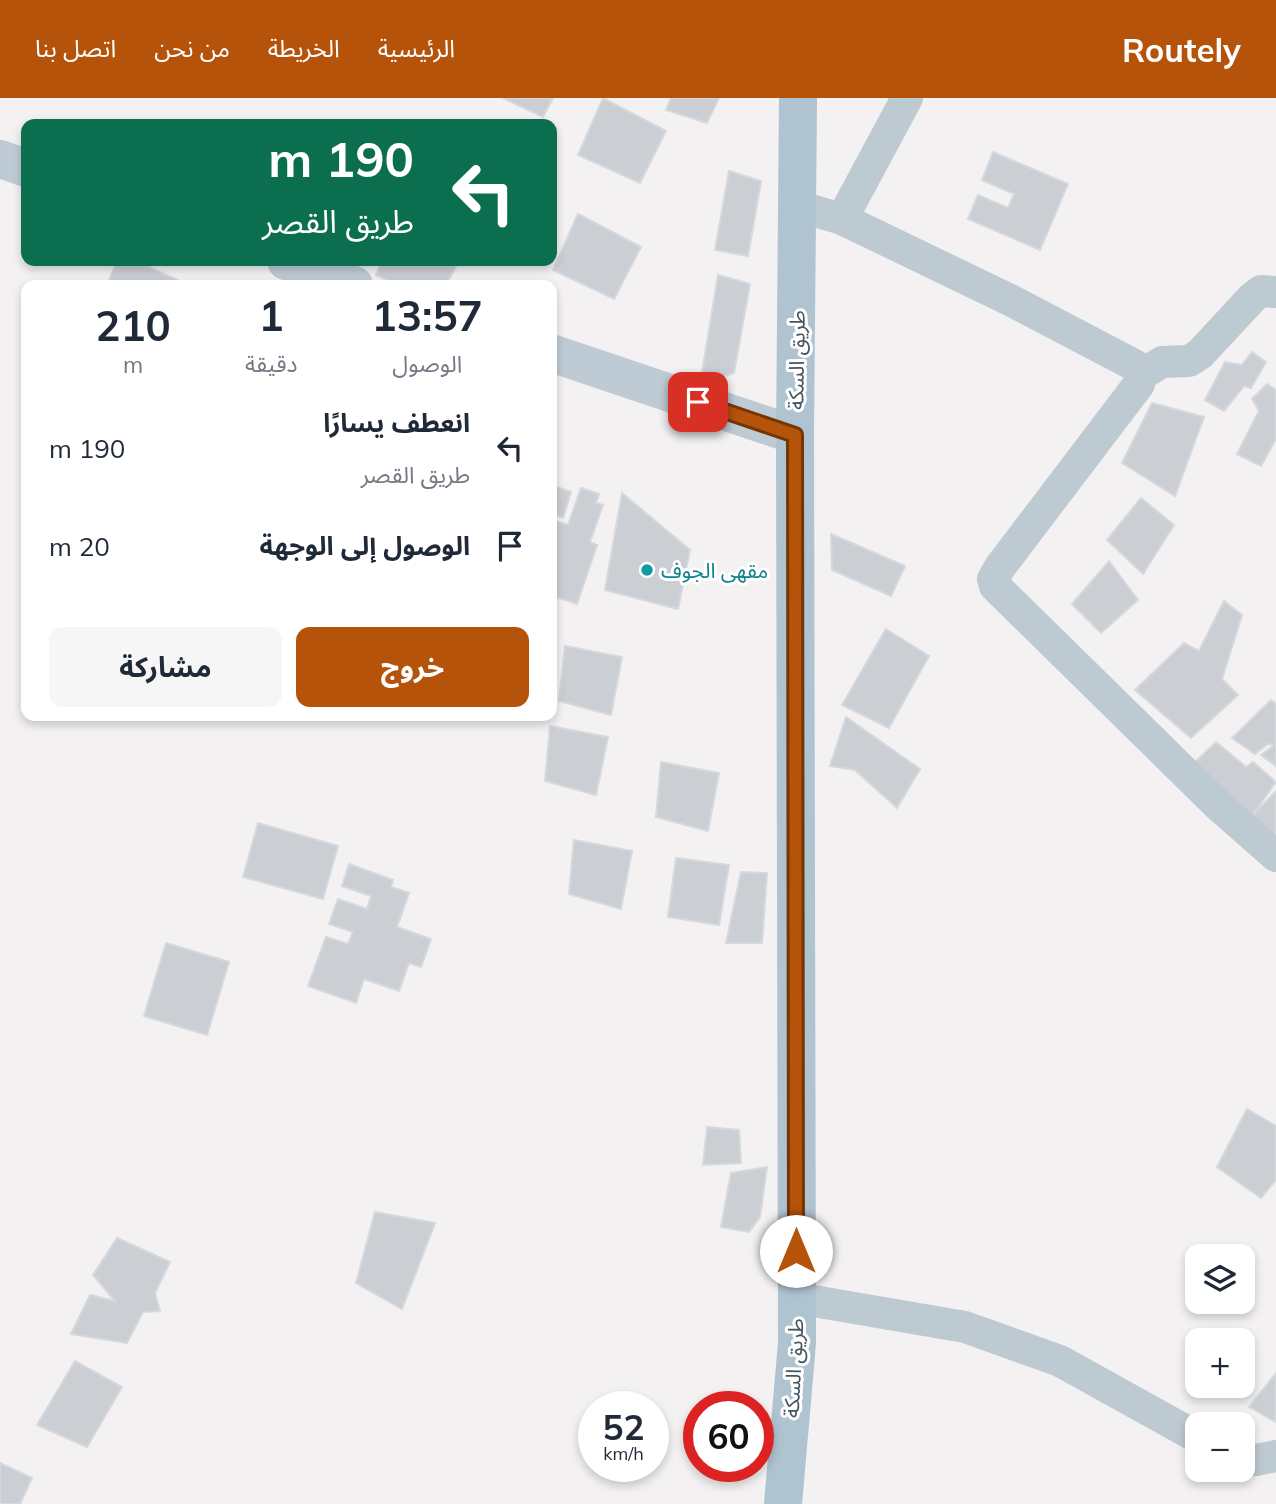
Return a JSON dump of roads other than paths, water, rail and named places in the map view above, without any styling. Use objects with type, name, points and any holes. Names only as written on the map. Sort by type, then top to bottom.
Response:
[{"type":"main road","name":"طريق السكة","points":[[783,1504],[797,1343],[795,435],[798,98]]},
{"type":"street","points":[[842,219],[907,98]]},
{"type":"street","points":[[0,159],[21,166]]},
{"type":"street","points":[[797,206],[842,219],[1022,306],[1136,366],[1141,375],[1139,384],[993,579],[995,586],[1219,806],[1276,856]]},
{"type":"street","points":[[300,266],[340,280]]},
{"type":"street","points":[[1141,375],[1162,362],[1189,361],[1200,355],[1252,297],[1261,291],[1276,292]]},
{"type":"street","points":[[557,355],[795,435]]},
{"type":"street","points":[[796,1298],[965,1327],[1060,1361],[1185,1430]]},
{"type":"street","points":[[1255,1460],[1276,1456]]},
{"type":"place","name":"مقهى الجوف","points":[[647,570]]}]
